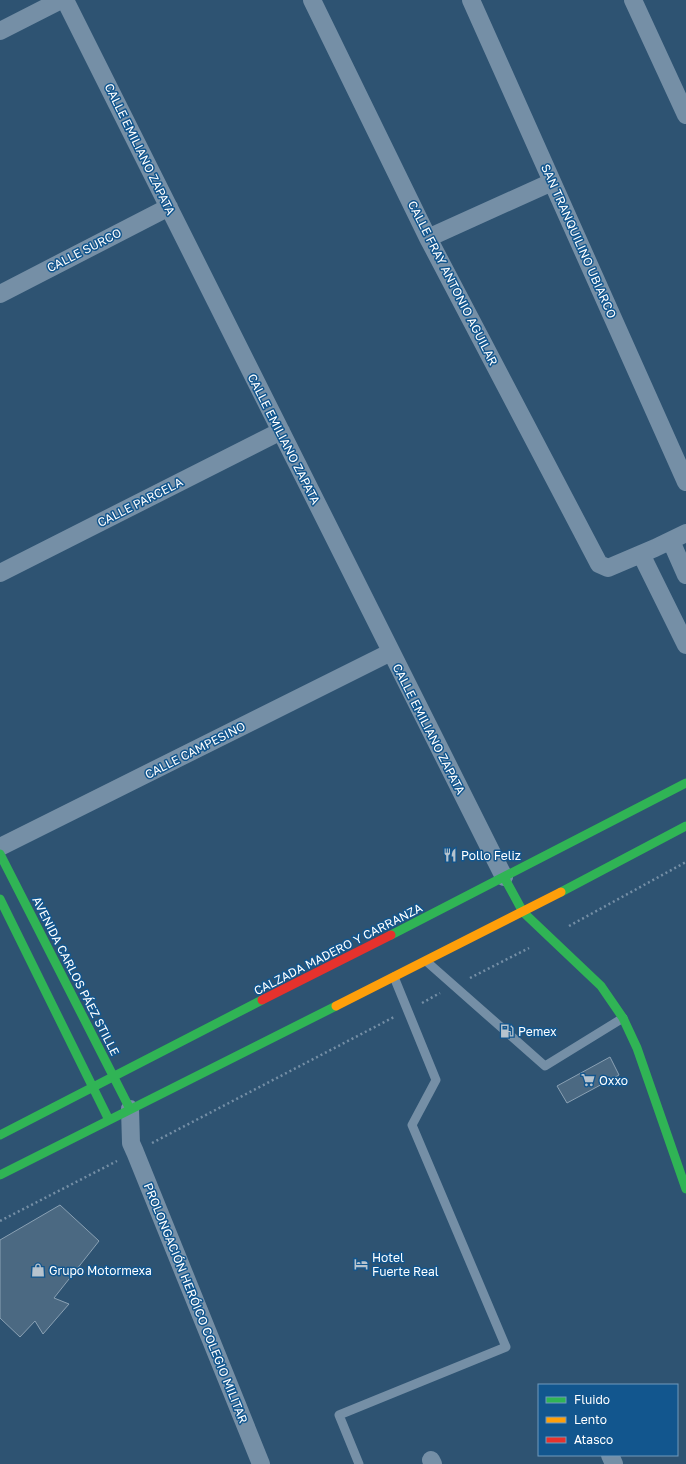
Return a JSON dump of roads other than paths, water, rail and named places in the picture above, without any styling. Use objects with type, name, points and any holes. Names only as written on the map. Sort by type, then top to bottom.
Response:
[{"type":"main road","name":"CALZADA MADERO Y CARRANZA","points":[[0,1135],[686,783]]},
{"type":"main road","points":[[0,1175],[523,912],[686,826]]},
{"type":"main road","name":"AVENIDA CARLOS PÁEZ STILLE","points":[[0,854],[130,1110]]},
{"type":"main road","points":[[504,877],[523,912],[602,986],[623,1018],[637,1048],[686,1189]]},
{"type":"main road","points":[[0,899],[109,1120]]},
{"type":"street","points":[[0,32],[62,0]]},
{"type":"street","name":"CALLE EMILIANO ZAPATA","points":[[65,0],[504,877]]},
{"type":"street","name":"CALLE FRAY ANTONIO AGUILAR","points":[[312,0],[428,238],[599,564],[608,568],[641,554]]},
{"type":"street","name":"SAN TRANQUILINO UBIARCO","points":[[470,0],[686,482]]},
{"type":"street","points":[[633,0],[686,115]]},
{"type":"street","points":[[428,238],[552,182]]},
{"type":"street","name":"CALLE SURCO","points":[[0,294],[169,207]]},
{"type":"street","name":"CALLE PARCELA","points":[[0,573],[281,432]]},
{"type":"street","points":[[686,575],[678,537],[641,554],[686,645]]},
{"type":"street","name":"CALLE CAMPESINO","points":[[0,848],[391,652]]},
{"type":"street","name":"PROLONGACIÓN HERÓICO COLEGIO MILITAR","points":[[130,1110],[133,1147],[261,1464]]},
{"type":"street","name":"PROLONGACIÓN HERÓICO COLEGIO MILITAR","points":[[109,1120],[133,1147]]},
{"type":"lane","points":[[425,961],[545,1066],[623,1018]]},
{"type":"lane","points":[[359,1464],[339,1415],[506,1347],[412,1125],[436,1080],[394,977]]},
{"type":"place","name":"Pollo Feliz","points":[[450,855]]},
{"type":"place","name":"Pemex","points":[[507,1031]]},
{"type":"place","name":"Oxxo","points":[[588,1080]]},
{"type":"place","name":"Hotel Fuerte Real","points":[[361,1264]]},
{"type":"place","name":"Grupo Motormexa","points":[[38,1270]]}]
